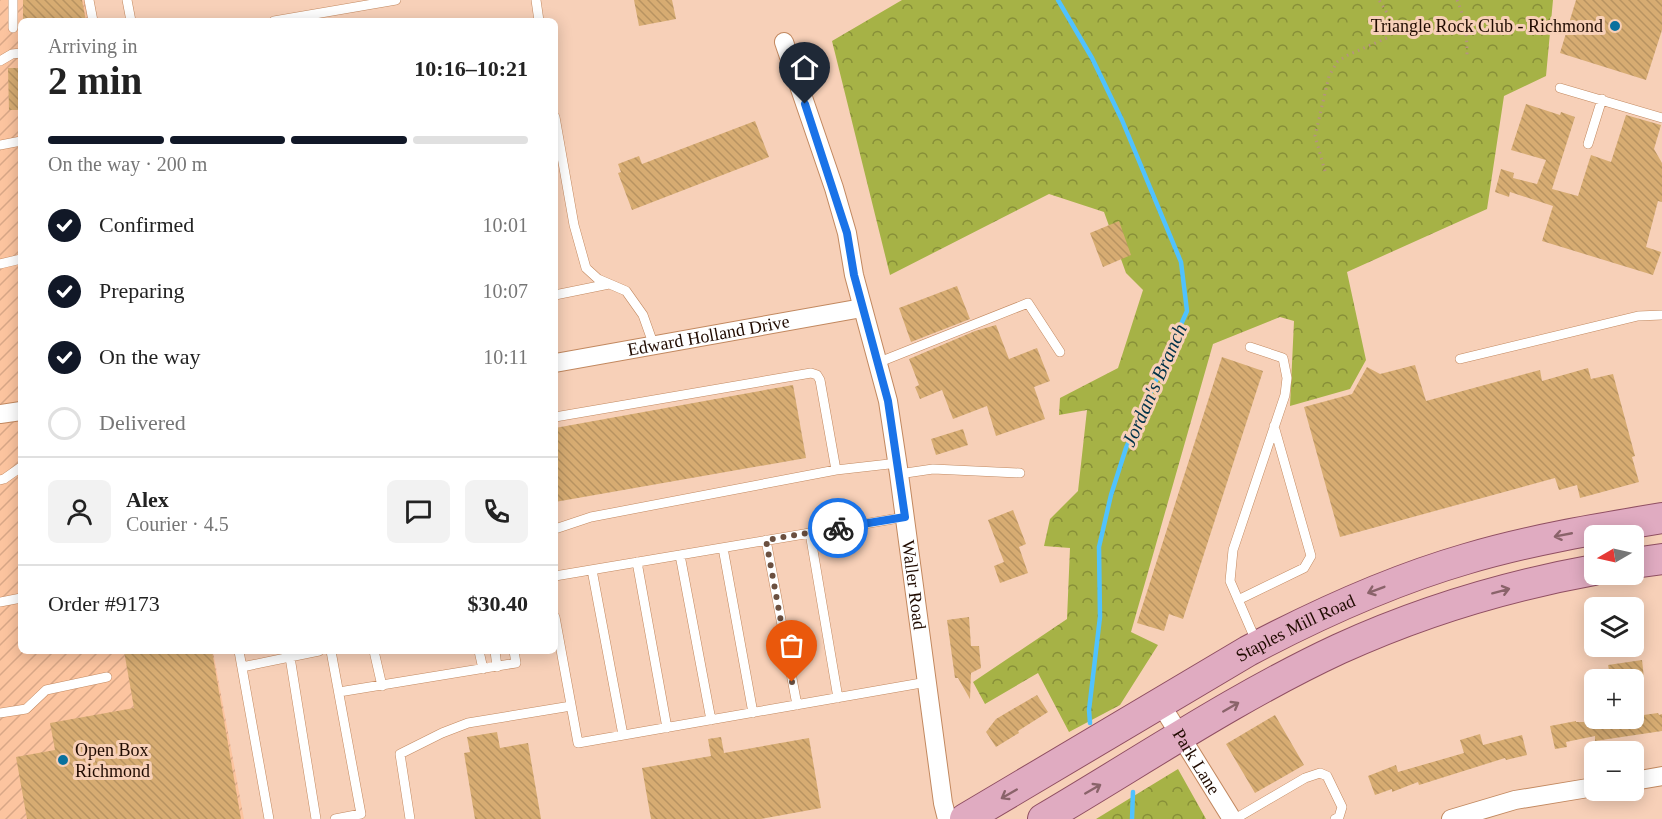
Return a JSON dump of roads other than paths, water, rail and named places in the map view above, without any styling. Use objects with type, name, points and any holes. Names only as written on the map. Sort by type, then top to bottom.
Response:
[{"type":"main road","name":"Staples Mill Road","points":[[965,819],[1258,646],[1355,598],[1466,559],[1533,542],[1662,518]]},
{"type":"main road","points":[[1644,562],[1662,559]]},
{"type":"main road","name":"Staples Mill Road","points":[[1042,819],[1287,675],[1339,649],[1445,607],[1500,591],[1584,572]]},
{"type":"street","name":"Waller Road","points":[[784,42],[834,188],[847,233],[862,308],[888,401],[947,819]]},
{"type":"street","name":"Edward Holland Drive","points":[[558,362],[862,308]]},
{"type":"street","points":[[0,414],[18,411]]},
{"type":"street","name":"Park Lane","points":[[1160,703],[1233,819]]},
{"type":"street","points":[[1644,779],[1662,776]]},
{"type":"street","points":[[1452,819],[1515,800],[1584,789]]},
{"type":"lane","points":[[13,0],[13,28]]},
{"type":"lane","points":[[89,0],[92,18]]},
{"type":"lane","points":[[127,0],[130,18]]},
{"type":"lane","points":[[291,18],[396,0]]},
{"type":"lane","points":[[536,0],[539,18]]},
{"type":"lane","points":[[0,61],[18,53]]},
{"type":"lane","points":[[1560,88],[1662,118]]},
{"type":"lane","points":[[1588,144],[1602,99]]},
{"type":"lane","points":[[558,134],[574,225],[586,268],[598,279],[626,291],[643,315],[654,345]]},
{"type":"lane","points":[[0,145],[18,142]]},
{"type":"lane","points":[[0,264],[18,260]]},
{"type":"lane","points":[[558,294],[609,284]]},
{"type":"lane","points":[[878,363],[1028,303],[1060,352]]},
{"type":"lane","points":[[1460,359],[1638,316],[1662,315]]},
{"type":"lane","points":[[1250,347],[1283,358],[1287,378],[1274,426],[1233,550],[1230,581],[1258,646]]},
{"type":"lane","points":[[558,416],[811,372],[820,380],[836,470]]},
{"type":"lane","points":[[1238,600],[1304,568],[1311,555],[1274,426]]},
{"type":"lane","points":[[0,480],[18,468]]},
{"type":"lane","points":[[558,528],[591,517],[836,470],[899,468],[1020,473]]},
{"type":"lane","points":[[558,576],[905,517]]},
{"type":"lane","points":[[810,533],[838,698]]},
{"type":"lane","points":[[766,540],[797,705]]},
{"type":"lane","points":[[723,548],[753,713]]},
{"type":"lane","points":[[680,555],[711,720]]},
{"type":"lane","points":[[637,562],[668,728]]},
{"type":"lane","points":[[592,570],[623,735]]},
{"type":"lane","points":[[0,602],[18,599]]},
{"type":"lane","points":[[558,634],[578,743],[927,682]]},
{"type":"lane","points":[[240,654],[270,819]]},
{"type":"lane","points":[[242,667],[290,654],[316,819]]},
{"type":"lane","points":[[332,654],[361,814],[338,819]]},
{"type":"lane","points":[[375,654],[382,686]]},
{"type":"lane","points":[[480,654],[483,669]]},
{"type":"lane","points":[[495,654],[497,667]]},
{"type":"lane","points":[[339,692],[516,663],[514,654]]},
{"type":"lane","points":[[0,713],[26,709],[46,690],[107,677]]},
{"type":"lane","points":[[410,819],[400,754],[468,723],[571,706]]},
{"type":"lane","points":[[1233,819],[1305,778],[1320,772],[1327,776],[1342,807],[1339,817],[1335,819]]},
{"type":"waterway","name":"Jordan's Branch","points":[[1058,0],[1092,58],[1122,120],[1181,262],[1187,311],[1126,448],[1111,495],[1099,547],[1100,617],[1089,710],[1090,723]]},
{"type":"waterway","name":"Jordan's Branch","points":[[1132,819],[1133,792]]},
{"type":"place","name":"Triangle Rock Club - Richmond","points":[[1615,26]]},
{"type":"place","name":"Open Box Richmond","points":[[63,760]]}]
